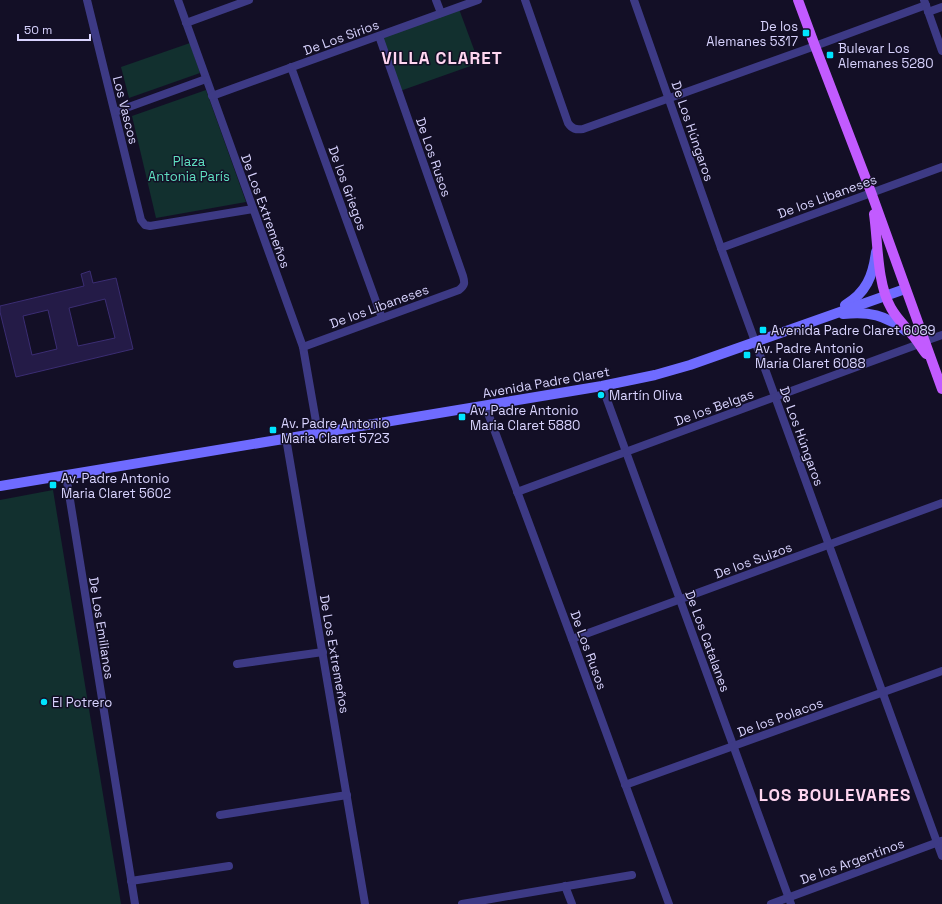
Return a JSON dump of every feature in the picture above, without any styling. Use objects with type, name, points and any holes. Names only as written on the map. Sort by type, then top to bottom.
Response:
[{"type":"main road","points":[[798,0],[905,289],[920,341],[938,378],[942,390]]},
{"type":"main road","points":[[870,192],[885,295],[895,316],[920,341]]},
{"type":"main road","points":[[820,319],[851,302],[862,292],[870,279],[873,269],[877,240]]},
{"type":"main road","name":"Avenida Padre Claret","points":[[66,475],[602,386],[655,375],[690,365],[905,289]]},
{"type":"main road","points":[[820,319],[856,313],[882,316],[892,321],[920,341]]},
{"type":"main road","points":[[0,486],[66,475]]},
{"type":"street","name":"Los Vascos","points":[[87,0],[141,220],[145,225],[150,226],[253,209]]},
{"type":"street","name":"De Los Extremeños","points":[[178,0],[303,347],[318,433]]},
{"type":"street","points":[[186,23],[248,0]]},
{"type":"street","points":[[436,0],[441,13]]},
{"type":"street","name":"De Los Sirios","points":[[212,96],[478,0]]},
{"type":"street","points":[[525,0],[568,123],[571,128],[576,130],[583,129],[669,99],[926,6],[942,7]]},
{"type":"street","name":"De Los Húngaros","points":[[634,0],[721,248],[882,692],[940,841],[942,856]]},
{"type":"street","points":[[926,6],[942,51]]},
{"type":"street","name":"De Los Rusos","points":[[379,36],[464,276],[464,286]]},
{"type":"street","name":"De los Griegos","points":[[291,68],[382,318]]},
{"type":"street","points":[[114,112],[206,79]]},
{"type":"street","name":"De los Libaneses","points":[[721,248],[870,192],[942,167]]},
{"type":"street","name":"De los Libaneses","points":[[303,347],[459,290],[464,286]]},
{"type":"street","name":"De los Belgas","points":[[517,492],[775,397],[920,341],[942,335]]},
{"type":"street","name":"De Los Catalanes","points":[[602,386],[790,901]]},
{"type":"street","name":"De Los Rusos","points":[[485,405],[669,904]]},
{"type":"street","name":"De Los Extremeños","points":[[286,438],[365,904]]},
{"type":"street","name":"De Los Emilianos","points":[[66,475],[135,904]]},
{"type":"street","name":"De los Suizos","points":[[572,639],[942,503]]},
{"type":"street","points":[[236,664],[322,652]]},
{"type":"street","name":"De los Polacos","points":[[625,785],[942,671]]},
{"type":"street","points":[[220,815],[347,795]]},
{"type":"street","name":"De los Argentinos","points":[[771,904],[790,901],[940,841]]},
{"type":"street","points":[[131,881],[229,866]]},
{"type":"street","points":[[462,904],[477,903],[632,875]]},
{"type":"street","points":[[565,886],[572,904]]},
{"type":"green space","points":[[459,9],[479,63],[400,91],[382,37]]},
{"type":"green space","points":[[190,43],[200,73],[129,98],[121,67]]},
{"type":"green space","name":"Plaza Antonia París","points":[[206,90],[246,202],[156,218],[132,116]]},
{"type":"green space","name":"El Potrero","points":[[53,490],[121,904],[0,904],[0,500]]},
{"type":"building","points":[[90,271],[93,283],[116,278],[133,349],[16,377],[0,312],[0,306],[84,286],[81,274]],"holes":[[[105,299],[115,338],[78,346],[69,308]],[[48,310],[57,349],[32,355],[23,316]]]},
{"type":"place","name":"De los Alemanes 5317","points":[[806,33]]},
{"type":"place","name":"Bulevar Los Alemanes 5280","points":[[830,55]]},
{"type":"place","name":"Avenida Padre Claret 6089","points":[[763,330]]},
{"type":"place","name":"Av. Padre Antonio Maria Claret 6088","points":[[747,355]]},
{"type":"place","name":"Martín Oliva","points":[[601,395]]},
{"type":"place","name":"Av. Padre Antonio Maria Claret 5880","points":[[462,417]]},
{"type":"place","name":"Av. Padre Antonio Maria Claret 5723","points":[[273,430]]},
{"type":"place","name":"Av. Padre Antonio Maria Claret 5602","points":[[53,485]]},
{"type":"place","name":"El Potrero","points":[[44,702]]},
{"type":"district","name":"VILLA CLARET","points":[[442,58]]},
{"type":"district","name":"LOS BOULEVARES","points":[[835,795]]}]
